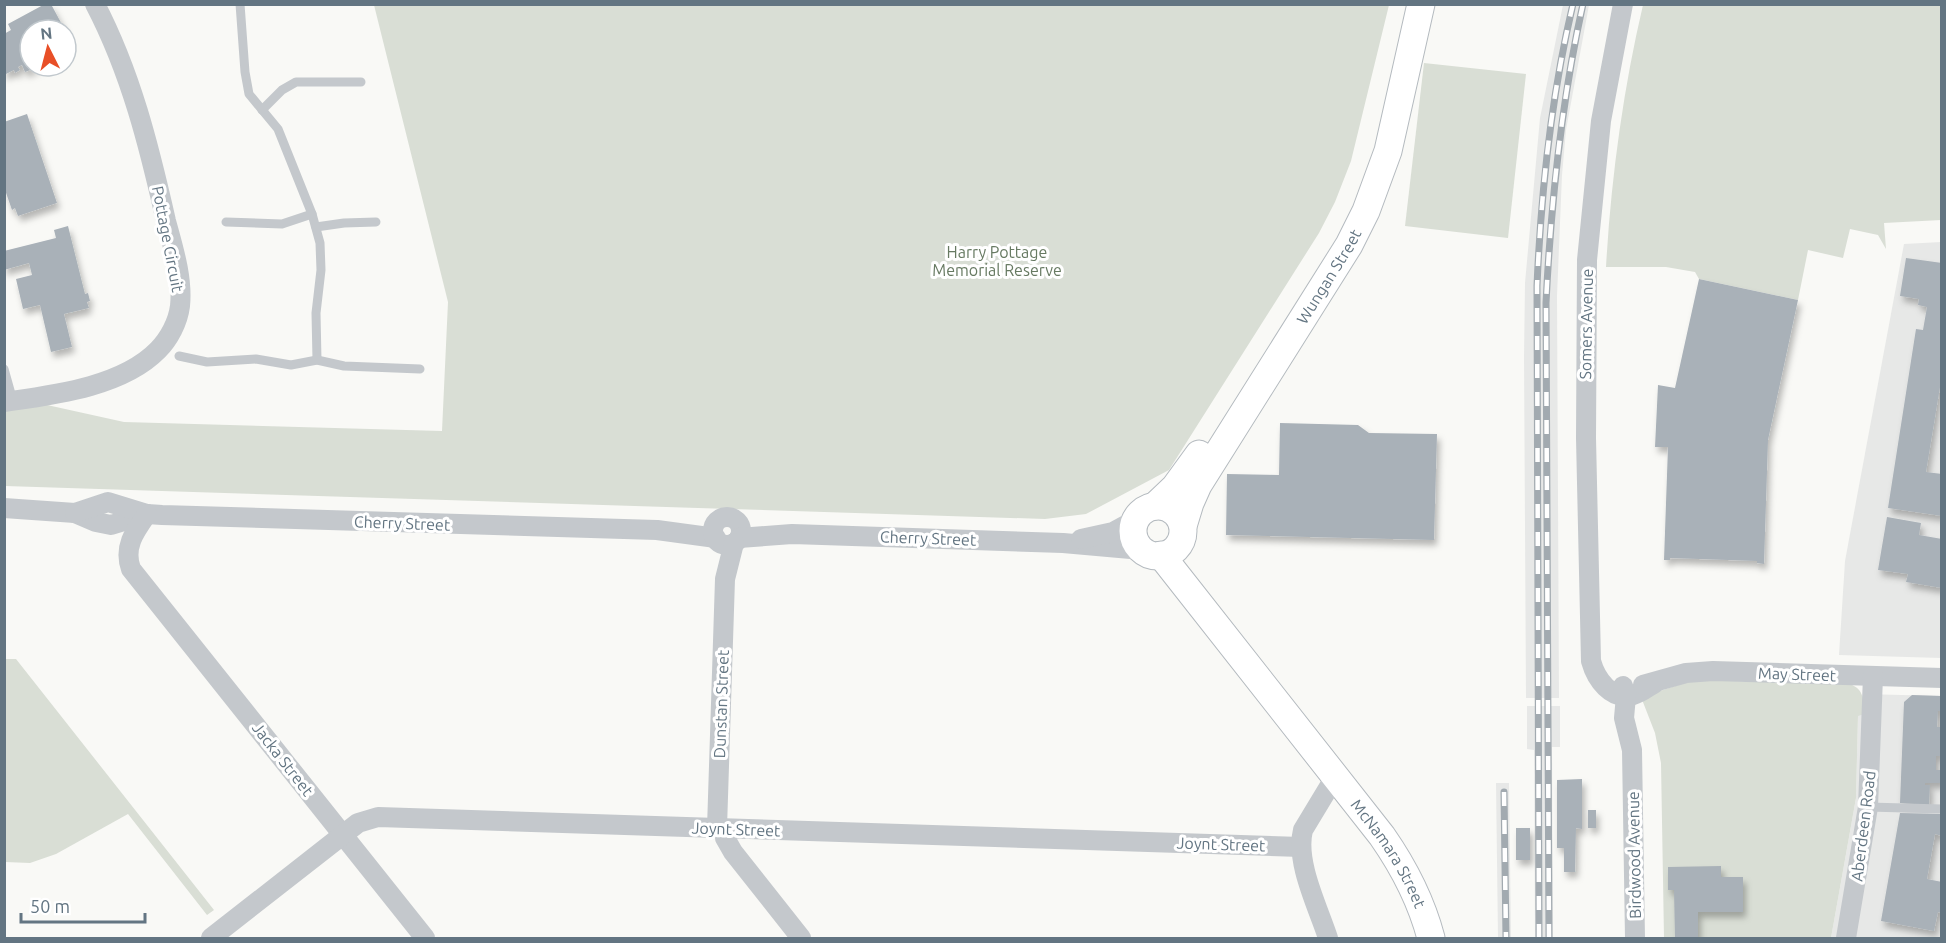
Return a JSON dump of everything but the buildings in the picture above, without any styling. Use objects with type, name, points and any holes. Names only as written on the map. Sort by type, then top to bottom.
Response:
[{"type":"street","name":"Pottage Circuit","points":[[9,401],[69,392],[114,378],[157,351],[172,330],[180,308],[179,278],[153,162],[121,60],[95,4]]},
{"type":"street","name":"Wungan Street","points":[[1145,513],[1175,487],[1192,467],[1338,237],[1352,210],[1374,152],[1410,4]]},
{"type":"street","name":"Wungan Street","points":[[1167,542],[1198,485],[1343,255],[1366,211],[1388,151],[1421,4]]},
{"type":"street","name":"Somers Avenue","points":[[1623,4],[1599,132],[1587,260],[1586,448],[1590,645],[1609,677],[1623,692]]},
{"type":"street","name":"Cherry Street","points":[[4,508],[75,513],[108,502],[154,515],[1063,543],[1167,542]]},
{"type":"street","points":[[1145,513],[1170,508],[1180,519],[1167,542]]},
{"type":"street","name":"McNamara Street","points":[[1145,513],[1133,536],[1167,542],[1196,579],[1223,634],[1382,836],[1403,867],[1424,910],[1431,939]]},
{"type":"street","name":"Cherry Street","points":[[1063,543],[1113,532],[1145,513]]},
{"type":"street","name":"Jacka Street","points":[[154,515],[134,532],[128,551],[131,568],[425,939]]},
{"type":"street","name":"Dunstan Street","points":[[727,534],[721,828],[733,852],[801,939]]},
{"type":"street","name":"May Street","points":[[1623,692],[1630,687],[1686,673],[1713,671],[1941,678]]},
{"type":"street","name":"Aberdeen Road","points":[[1849,938],[1868,807],[1873,676]]},
{"type":"street","name":"Birdwood Avenue","points":[[1623,692],[1614,721],[1632,772],[1635,939]]},
{"type":"street","points":[[1328,939],[1306,871],[1301,847],[1303,830],[1335,777]]},
{"type":"street","name":"Joynt Street","points":[[211,939],[343,834],[365,819],[378,817],[1301,847]]},
{"type":"lane","points":[[240,4],[246,84],[249,94],[278,129],[316,227],[321,253],[316,313],[317,360]]},
{"type":"lane","points":[[262,110],[282,90],[296,82],[361,82]]},
{"type":"lane","points":[[226,222],[282,224],[312,214]]},
{"type":"lane","points":[[316,227],[376,222]]},
{"type":"lane","points":[[179,356],[207,362],[256,359],[291,365],[317,360],[344,366],[420,369]]},
{"type":"lane","points":[[4,369],[9,401]]},
{"type":"lane","points":[[1868,807],[1941,809]]},
{"type":"shaded area","points":[[1563,5],[1589,5],[1566,130],[1562,175],[1557,296],[1559,698],[1526,698],[1525,283],[1540,118]]},
{"type":"shaded area","points":[[1941,242],[1941,658],[1839,655],[1845,561],[1904,244]]},
{"type":"shaded area","points":[[1863,694],[1941,696],[1941,938],[1831,938],[1856,798],[1858,715]]},
{"type":"shaded area","points":[[1527,706],[1560,706],[1560,747],[1552,747],[1553,938],[1535,938],[1534,750],[1527,749]]},
{"type":"shaded area","points":[[1496,783],[1509,783],[1511,938],[1498,938]]},
{"type":"green space","name":"Harry Pottage Memorial Reserve","points":[[374,5],[1389,5],[1351,161],[1335,202],[1319,233],[1169,470],[1086,514],[1045,519],[5,486],[4,408],[38,403],[124,422],[442,431],[448,302]]},
{"type":"green space","points":[[1643,5],[1941,5],[1941,220],[1884,223],[1886,249],[1878,235],[1850,229],[1843,258],[1808,250],[1798,300],[1699,279],[1695,272],[1666,267],[1606,267],[1619,135],[1629,69]]},
{"type":"green space","points":[[1424,63],[1526,74],[1508,238],[1405,226]]},
{"type":"green space","points":[[5,659],[16,659],[214,910],[207,915],[128,814],[56,854],[30,863],[5,862]]},
{"type":"green space","points":[[1694,680],[1850,684],[1861,692],[1864,714],[1858,716],[1856,798],[1831,938],[1664,938],[1661,763],[1655,733],[1641,697]]},
{"type":"railway","points":[[1539,938],[1537,286],[1548,144],[1573,4]]},
{"type":"railway","points":[[1549,938],[1546,303],[1558,153],[1583,4]]},
{"type":"railway","points":[[1504,792],[1506,938]]}]
